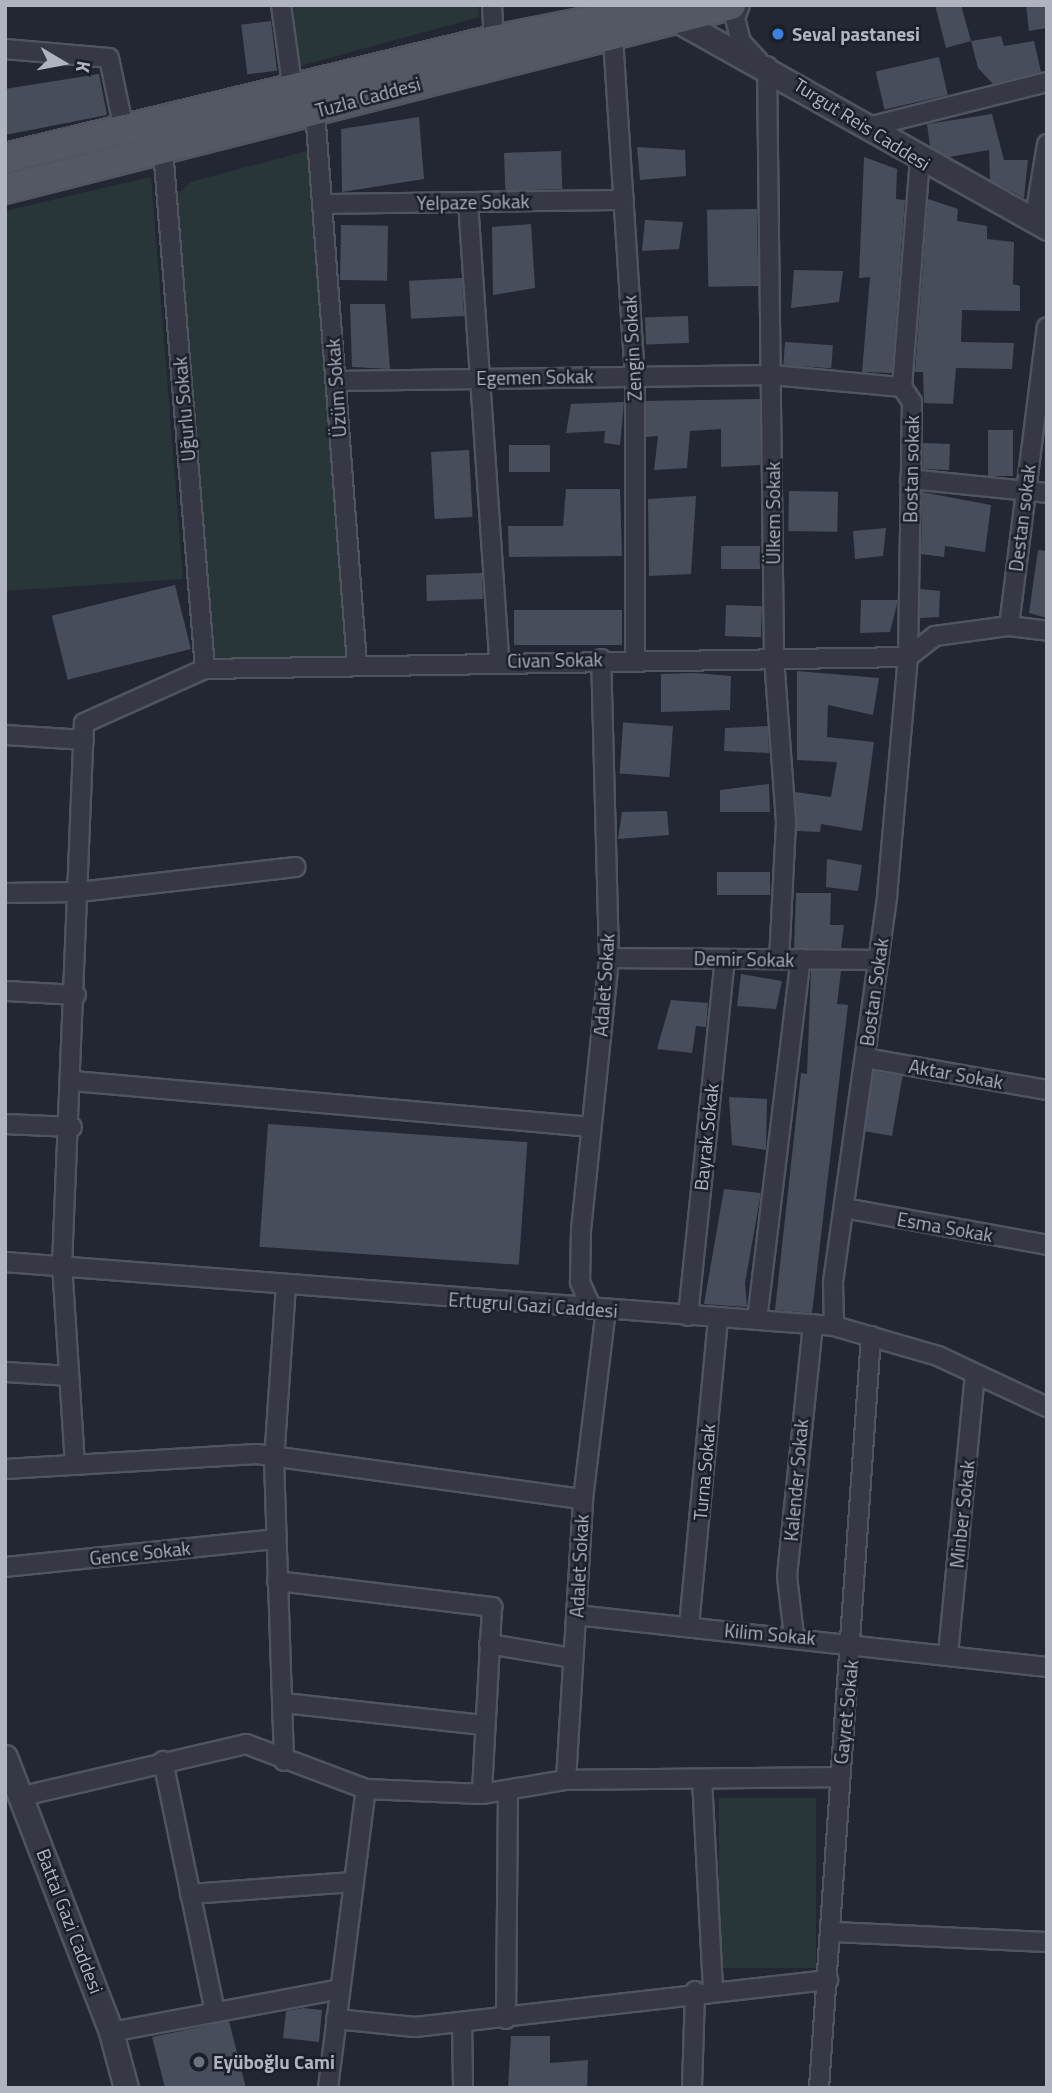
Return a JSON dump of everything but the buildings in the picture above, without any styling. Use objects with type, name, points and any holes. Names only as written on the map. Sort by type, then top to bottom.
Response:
[{"type":"main road","name":"Tuzla Caddesi","points":[[5,159],[494,40],[731,5]]},
{"type":"main road","name":"Tuzla Caddesi","points":[[5,189],[613,38],[672,12]]},
{"type":"street","points":[[281,5],[293,91]]},
{"type":"street","points":[[492,5],[494,40]]},
{"type":"street","points":[[740,5],[735,18],[741,41],[764,64]]},
{"type":"street","name":"Turgut Reis Caddesi","points":[[672,12],[764,64],[920,160],[1040,225]]},
{"type":"street","name":"Zengin Sokak","points":[[613,38],[635,376],[635,658]]},
{"type":"street","points":[[5,48],[109,58],[124,130]]},
{"type":"street","name":"Ülkem Sokak","points":[[764,64],[772,375],[774,658],[786,823],[779,959]]},
{"type":"street","points":[[868,127],[1047,82]]},
{"type":"street","name":"Üzüm Sokak","points":[[315,111],[357,665]]},
{"type":"street","points":[[1040,225],[1047,144]]},
{"type":"street","name":"Uğurlu Sokak","points":[[163,150],[205,668]]},
{"type":"street","name":"Bostan sokak","points":[[908,657],[912,402],[902,387],[920,160]]},
{"type":"street","name":"Yelpaze Sokak","points":[[322,204],[624,200]]},
{"type":"street","points":[[468,202],[483,378],[499,661]]},
{"type":"street","name":"Destan sokak","points":[[1009,626],[1024,490],[1047,327]]},
{"type":"street","name":"Egemen Sokak","points":[[336,381],[772,375],[902,387]]},
{"type":"street","points":[[910,479],[1047,493]]},
{"type":"street","points":[[908,657],[935,636],[1009,626],[1047,631]]},
{"type":"street","name":"Civan Sokak","points":[[84,740],[84,723],[205,668],[635,658],[908,657]]},
{"type":"street","name":"Bostan Sokak","points":[[834,1326],[844,1208],[878,960],[908,657]]},
{"type":"street","name":"Adalet Sokak","points":[[566,1780],[583,1499],[599,1309],[580,1282],[591,1127],[609,958],[601,659]]},
{"type":"street","points":[[5,735],[84,740],[72,1127],[62,1266],[75,1465]]},
{"type":"street","points":[[5,893],[79,892],[296,867]]},
{"type":"street","name":"Demir Sokak","points":[[609,958],[878,960]]},
{"type":"street","name":"Bayrak Sokak","points":[[688,1315],[725,959]]},
{"type":"street","points":[[757,1320],[801,960]]},
{"type":"street","points":[[5,991],[76,995]]},
{"type":"street","name":"Aktar Sokak","points":[[865,1058],[1047,1090]]},
{"type":"street","points":[[73,1081],[591,1127]]},
{"type":"street","points":[[5,1124],[72,1127]]},
{"type":"street","name":"Esma Sokak","points":[[844,1208],[1047,1245]]},
{"type":"street","name":"Ertugrul Gazi Caddesi","points":[[5,1262],[834,1326],[871,1336],[975,1374],[1047,1407]]},
{"type":"street","points":[[284,1760],[274,1461],[286,1285]]},
{"type":"street","name":"Turna Sokak","points":[[689,1626],[718,1318]]},
{"type":"street","name":"Kalender Sokak","points":[[794,1636],[787,1576],[813,1324]]},
{"type":"street","name":"Gayret Sokak","points":[[819,2088],[833,1932],[839,1777],[853,1642],[871,1336]]},
{"type":"street","points":[[5,1372],[69,1376]]},
{"type":"street","name":"Minber Sokak","points":[[948,1654],[975,1374]]},
{"type":"street","points":[[1006,1388],[1047,1395]]},
{"type":"street","points":[[5,1469],[257,1454],[274,1461],[583,1499]]},
{"type":"street","name":"Gence Sokak","points":[[5,1567],[276,1539]]},
{"type":"street","points":[[276,1581],[492,1607],[483,1726],[482,1794]]},
{"type":"street","name":"Kilim Sokak","points":[[576,1615],[853,1642],[1047,1667]]},
{"type":"street","points":[[489,1644],[573,1658]]},
{"type":"street","points":[[284,1703],[483,1726]]},
{"type":"street","points":[[23,1796],[163,1761],[246,1744],[366,1789],[482,1794],[566,1780],[839,1777]]},
{"type":"street","points":[[163,1761],[215,2012]]},
{"type":"street","name":"Battal Gazi Caddesi","points":[[8,1768],[23,1796],[111,2032],[126,2088]]},
{"type":"street","points":[[692,2088],[704,1990],[702,1779]]},
{"type":"street","points":[[328,2088],[366,1789]]},
{"type":"street","points":[[506,2018],[508,1790]]},
{"type":"street","points":[[190,1894],[354,1882]]},
{"type":"street","points":[[833,1932],[1047,1942]]},
{"type":"street","points":[[336,2019],[415,2027],[506,2018],[704,1990],[828,1979]]},
{"type":"street","points":[[111,2032],[340,1989]]},
{"type":"street","points":[[462,2022],[463,2088]]},
{"type":"shaded area","points":[[293,5],[478,5],[479,17],[300,66]]},
{"type":"shaded area","points":[[318,148],[347,657],[211,666],[176,196],[191,182]]},
{"type":"shaded area","points":[[151,177],[183,579],[5,591],[5,211]]},
{"type":"shaded area","points":[[719,1798],[816,1798],[816,1968],[719,1968]]},
{"type":"place","name":"Seval pastanesi","points":[[778,34]]},
{"type":"place","name":"Eyüboğlu Cami","points":[[199,2062]]}]
